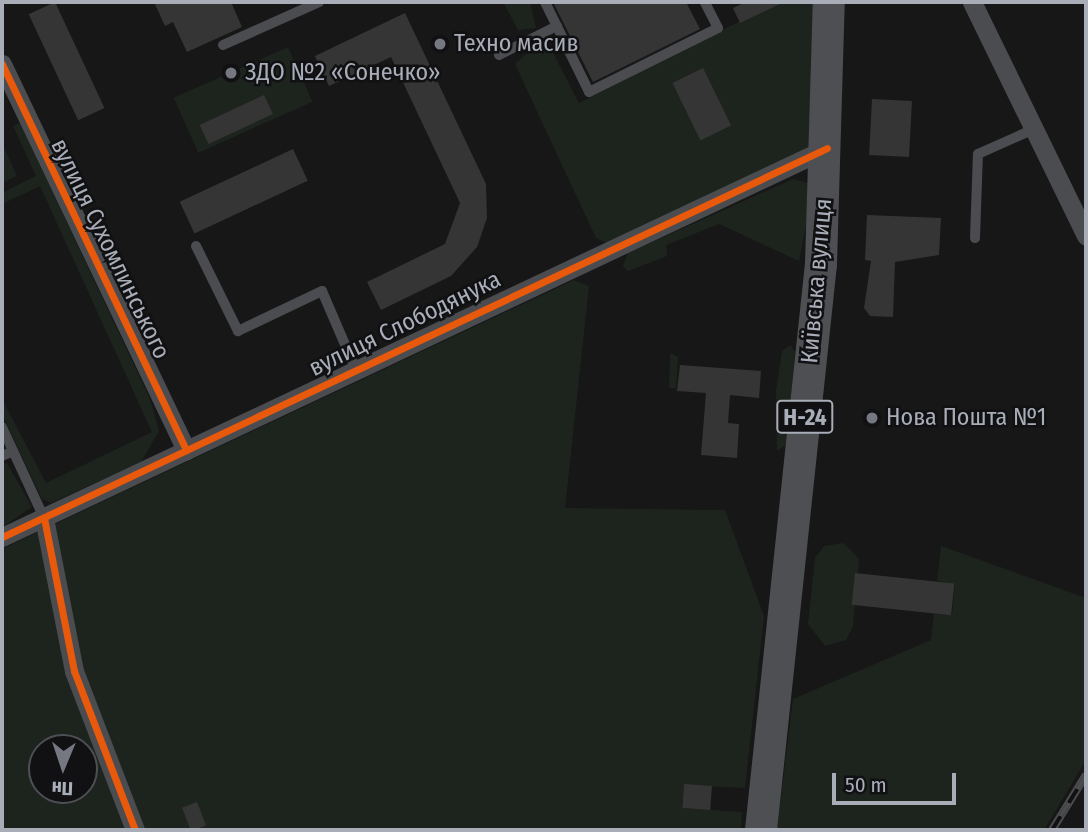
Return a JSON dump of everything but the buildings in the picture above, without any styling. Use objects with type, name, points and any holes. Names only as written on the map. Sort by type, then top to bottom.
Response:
[{"type":"main road","name":"Київська вулиця","points":[[761,830],[827,148],[829,2]]},
{"type":"street","points":[[972,2],[1086,236]]},
{"type":"street","name":"вулиця Сухомлинського","points":[[2,64],[186,450]]},
{"type":"street","name":"вулиця Слободянука","points":[[2,537],[827,148]]},
{"type":"street","points":[[44,518],[74,671],[135,830]]},
{"type":"lane","points":[[223,45],[319,2]]},
{"type":"lane","points":[[545,2],[589,92],[718,28],[705,2]]},
{"type":"lane","points":[[499,55],[557,26]]},
{"type":"lane","points":[[975,238],[978,154],[1034,129]]},
{"type":"lane","points":[[196,246],[238,331],[322,291],[356,370]]},
{"type":"lane","points":[[2,426],[44,518]]},
{"type":"lane","points":[[2,456],[13,451]]},
{"type":"shaded area","points":[[503,2],[530,2],[536,28],[518,30]]},
{"type":"shaded area","points":[[778,2],[816,2],[811,148],[607,243],[596,238],[515,64],[533,48],[550,47],[579,103]]},
{"type":"shaded area","points":[[288,47],[312,102],[198,153],[174,98]]},
{"type":"shaded area","points":[[20,123],[150,399],[159,431],[141,462],[51,503],[42,499],[2,414],[2,399],[46,483],[152,432],[40,186],[2,204],[2,193],[36,176],[13,126]]},
{"type":"shaded area","points":[[2,143],[17,176],[2,183]]},
{"type":"shaded area","points":[[793,179],[808,183],[812,197],[799,261],[719,224],[666,245],[667,256],[628,271],[623,266],[628,253]]},
{"type":"shaded area","points":[[574,280],[589,286],[565,508],[725,510],[764,616],[745,788],[684,785],[682,808],[742,812],[741,830],[2,830],[2,549]]},
{"type":"shaded area","points":[[790,345],[795,352],[787,444],[777,451],[776,391],[782,351]]},
{"type":"shaded area","points":[[670,353],[678,357],[676,388],[669,388]]},
{"type":"shaded area","points":[[7,463],[32,507],[2,527],[2,464]]},
{"type":"shaded area","points":[[844,543],[859,559],[853,626],[846,640],[825,646],[808,624],[815,558],[824,546]]},
{"type":"shaded area","points":[[941,546],[1086,598],[1086,760],[1044,830],[777,830],[793,699],[931,640],[934,614],[952,615],[955,584],[937,581]]},
{"type":"railway","points":[[1052,830],[1086,775]]},
{"type":"cycle path","points":[[2,64],[186,450]]},
{"type":"cycle path","points":[[2,537],[827,148]]},
{"type":"cycle path","points":[[44,518],[74,671],[135,830]]},
{"type":"place","name":"Техно масив","points":[[440,44]]},
{"type":"place","name":"ЗДО №2 «Сонечко»","points":[[231,73]]},
{"type":"place","name":"Нова Пошта №1","points":[[872,418]]}]
